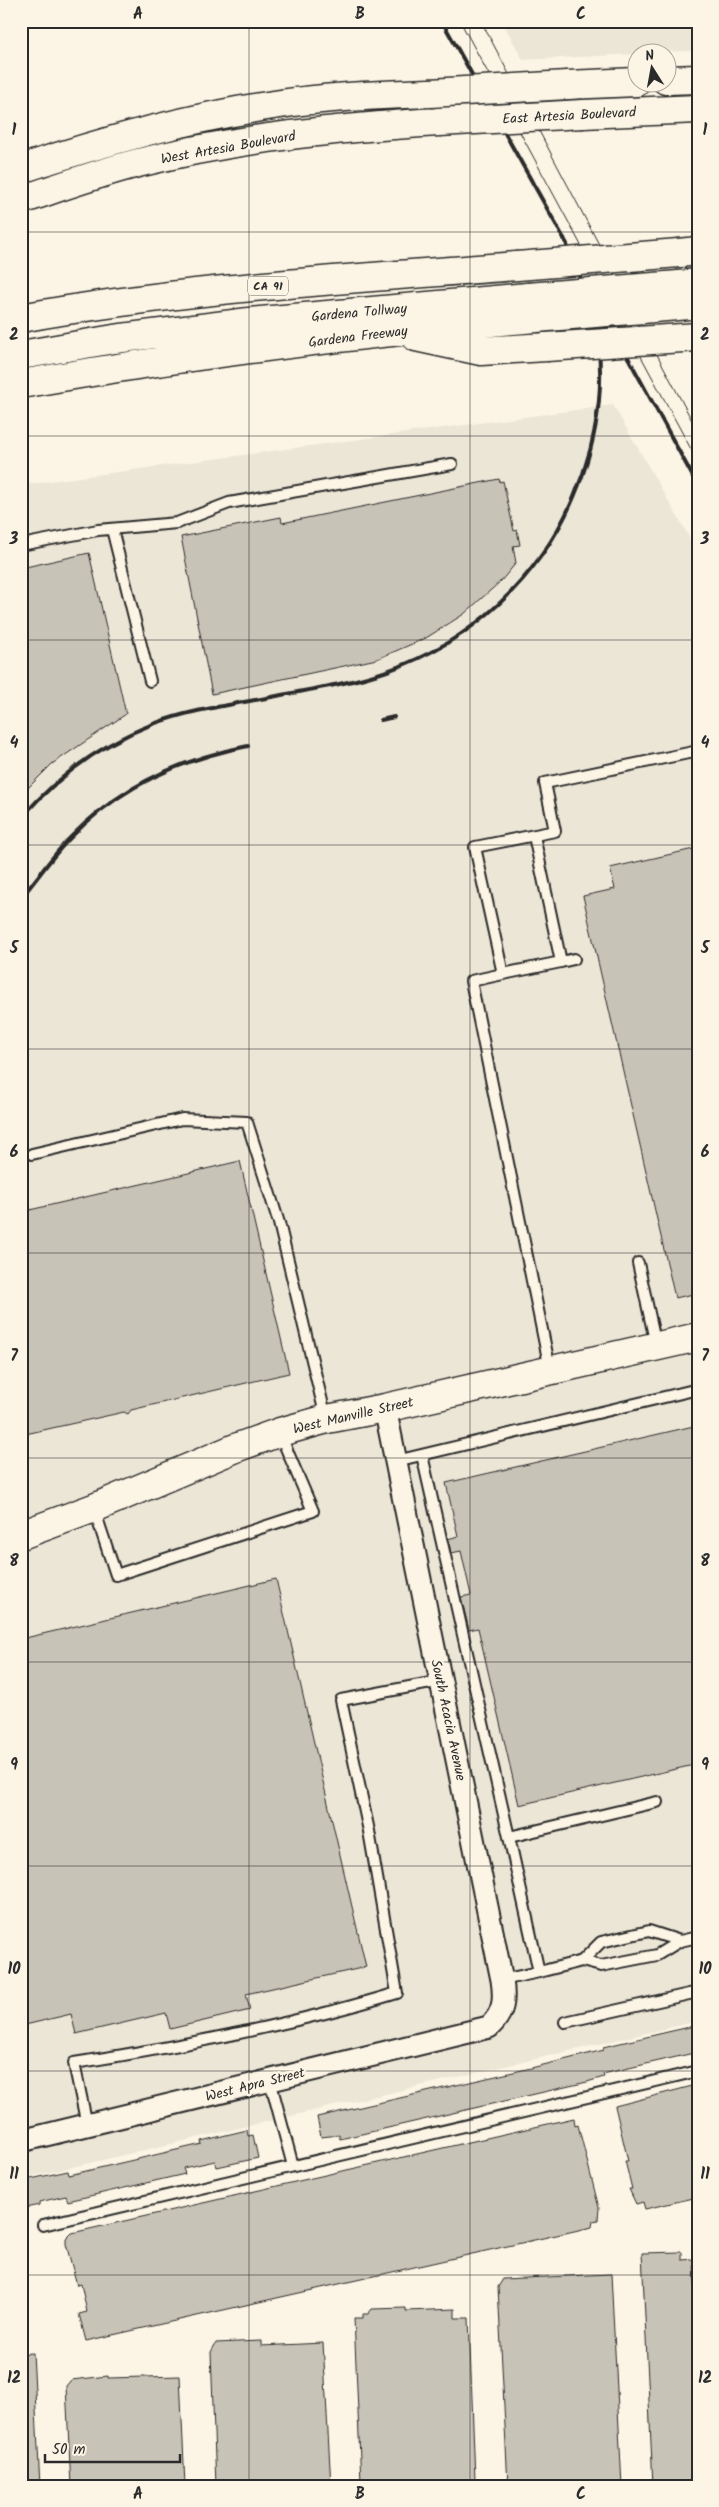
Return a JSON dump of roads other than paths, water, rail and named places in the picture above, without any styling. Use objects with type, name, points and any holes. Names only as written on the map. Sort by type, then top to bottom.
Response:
[{"type":"main road","points":[[676,80],[698,79]]},
{"type":"main road","points":[[21,169],[154,129],[267,106],[346,96],[626,82]]},
{"type":"main road","name":"East Artesia Boulevard","points":[[440,122],[698,109]]},
{"type":"main road","name":"West Artesia Boulevard","points":[[21,200],[138,164],[206,148],[288,135],[440,122]]},
{"type":"main road","name":"CA 91","points":[[21,318],[73,309],[244,288],[688,252]]},
{"type":"main road","name":"Gardena Tollway","points":[[21,355],[114,339],[249,322],[532,308],[691,294]]},
{"type":"main road","name":"Gardena Freeway","points":[[21,384],[131,365],[388,331],[532,308]]},
{"type":"main road","points":[[388,331],[482,351],[698,337]]},
{"type":"main road","name":"West Manville Street","points":[[21,1535],[94,1508],[238,1447],[280,1432],[327,1419],[385,1408],[698,1337]]},
{"type":"street","name":"South Acacia Avenue","points":[[385,1408],[505,1997],[501,2012],[489,2027]]},
{"type":"street","name":"West Apra Street","points":[[21,2141],[489,2027]]},
{"type":"lane","points":[[21,545],[112,529],[176,523],[229,503],[452,464]]},
{"type":"lane","points":[[112,529],[150,681]]},
{"type":"lane","points":[[503,974],[475,847],[555,831],[545,783],[698,751]]},
{"type":"lane","points":[[534,836],[561,962]]},
{"type":"lane","points":[[550,1370],[471,981],[574,959]]},
{"type":"lane","points":[[32,1154],[182,1119],[247,1122],[279,1223],[327,1419]]},
{"type":"lane","points":[[638,1263],[657,1346]]},
{"type":"lane","points":[[396,1461],[698,1390]]},
{"type":"lane","points":[[94,1508],[116,1575],[313,1511],[280,1432]]},
{"type":"lane","points":[[422,1455],[539,1972]]},
{"type":"lane","points":[[87,2125],[74,2063],[145,2052],[328,2014],[397,1993],[368,1831],[341,1700],[441,1681]]},
{"type":"lane","points":[[509,1837],[658,1802]]},
{"type":"lane","points":[[582,1961],[601,1942],[649,1931],[680,1941]]},
{"type":"lane","points":[[502,1980],[582,1961],[601,1966],[657,1955],[680,1941],[698,1937]]},
{"type":"lane","points":[[565,2022],[698,1992]]},
{"type":"lane","points":[[44,2225],[698,2071]]},
{"type":"lane","points":[[270,2080],[293,2166]]},
{"type":"tram line","points":[[460,21],[698,462]]},
{"type":"tram line","points":[[481,21],[698,432]]},
{"type":"railway","points":[[442,21],[567,244]]},
{"type":"railway","points":[[21,818],[65,775],[98,751],[134,732],[168,719],[199,711],[360,679],[418,659],[474,625],[499,604],[522,580],[542,555],[574,497],[590,450],[599,402],[600,377],[596,328],[590,304],[564,238]]},
{"type":"railway","points":[[588,284],[698,486]]},
{"type":"railway","points":[[381,720],[394,717]]},
{"type":"railway","points":[[24,894],[70,838],[89,820],[130,790],[152,778],[199,759],[248,746]]}]
